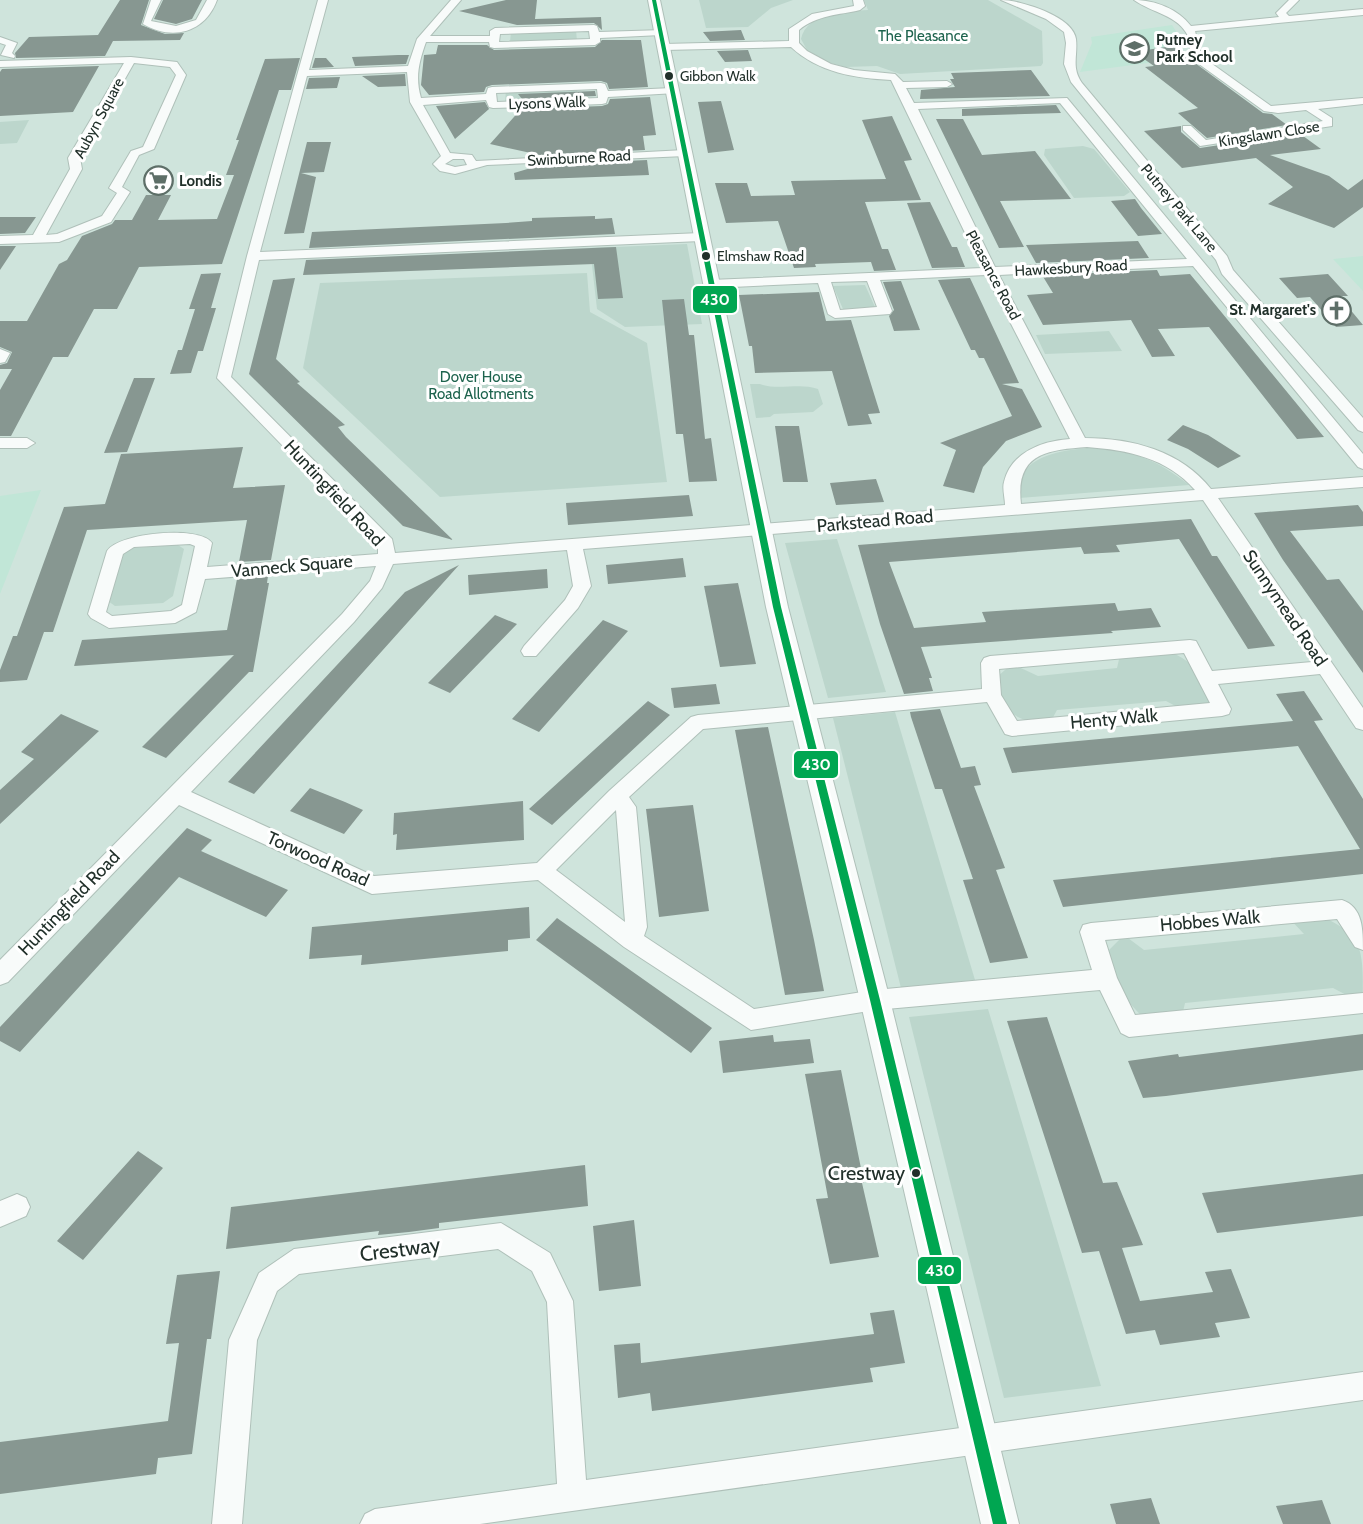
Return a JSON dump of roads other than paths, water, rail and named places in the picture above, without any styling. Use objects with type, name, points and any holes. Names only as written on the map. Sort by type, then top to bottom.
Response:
[{"type":"street","points":[[156,0],[146,22],[153,27],[169,29],[204,18],[212,0]]},
{"type":"street","name":"Huntingfield Road","points":[[0,975],[348,618],[383,576],[388,559],[386,543],[224,378],[253,256],[323,0]]},
{"type":"street","name":"Swinburne Road","points":[[456,0],[422,39],[415,53],[412,69],[415,102],[429,133],[447,157],[439,164],[446,170],[462,170],[472,164],[685,153]]},
{"type":"street","points":[[654,0],[761,531],[1000,1524]]},
{"type":"street","points":[[858,0],[860,6],[857,8],[822,14],[800,23],[794,30],[794,44],[800,51],[822,64],[854,73],[895,77],[910,106]]},
{"type":"street","name":"Putney Park Lane","points":[[1006,0],[1060,22],[1069,32],[1072,45],[1069,64],[1072,76],[1087,97],[1222,259],[1227,271],[1363,427]]},
{"type":"street","points":[[1139,0],[1171,14],[1194,37],[1197,57],[1262,106],[1272,110],[1363,101]]},
{"type":"street","points":[[1286,19],[1281,13],[1294,0]]},
{"type":"street","points":[[1187,29],[1363,12]]},
{"type":"street","points":[[422,39],[494,39],[495,31],[594,28],[594,35],[662,40],[794,44]]},
{"type":"street","points":[[0,40],[12,43],[6,55],[10,56]]},
{"type":"street","name":"Aubyn Square","points":[[0,63],[131,60],[173,64],[181,75],[148,149],[135,153],[115,188],[124,192],[107,219],[59,238],[0,240]]},
{"type":"street","name":"Aubyn Square","points":[[37,239],[76,169],[74,158],[131,60]]},
{"type":"street","points":[[304,73],[412,69]]},
{"type":"street","points":[[899,85],[947,84]]},
{"type":"street","name":"Lysons Walk","points":[[415,102],[490,97],[493,105],[602,101],[604,94],[672,91]]},
{"type":"street","name":"Putney Park Lane","points":[[910,106],[1063,100],[1363,464]]},
{"type":"street","name":"Pleasance Road","points":[[910,106],[1079,442]]},
{"type":"street","name":"Kingslawn Close","points":[[1188,128],[1207,148],[1329,124],[1328,120],[1308,107]]},
{"type":"street","points":[[253,256],[701,237]]},
{"type":"street","name":"Hawkesbury Road","points":[[711,284],[1197,262]]},
{"type":"street","points":[[823,279],[835,314],[885,311],[872,277]]},
{"type":"street","points":[[0,353],[3,353],[0,358]]},
{"type":"street","points":[[1014,510],[1009,494],[1010,481],[1016,467],[1039,451],[1056,445],[1079,442],[1124,445],[1162,457],[1194,478],[1207,494]]},
{"type":"street","points":[[0,443],[27,443]]},
{"type":"street","name":"Parkstead Road","points":[[388,559],[1363,482]]},
{"type":"street","name":"Sunnymead Road","points":[[1207,494],[1363,723]]},
{"type":"street","points":[[192,538],[204,543],[197,574],[190,608],[175,617],[109,622],[97,614],[115,551],[131,542],[192,538]]},
{"type":"street","points":[[530,651],[572,604],[582,586],[574,545]]},
{"type":"street","name":"Vanneck Square","points":[[197,574],[388,559]]},
{"type":"street","name":"Henty Walk","points":[[1190,645],[1208,678],[1222,709],[1012,729],[992,695],[990,663],[1190,645]]},
{"type":"street","points":[[1208,678],[1326,667]]},
{"type":"street","points":[[992,695],[698,722],[616,797],[542,871],[632,940],[751,1020],[875,1000],[1106,979]]},
{"type":"street","name":"Torwood Road","points":[[175,794],[372,885],[542,871]]},
{"type":"street","points":[[616,797],[626,807],[636,927],[632,940]]},
{"type":"street","name":"Hobbes Walk","points":[[1363,940],[1342,909],[1091,932],[1106,979],[1129,1026],[1363,1003]]},
{"type":"street","name":"Crestway","points":[[227,1524],[243,1340],[268,1282],[294,1262],[501,1236],[541,1262],[560,1301],[572,1495]]},
{"type":"street","points":[[375,1524],[1363,1386]]},
{"type":"place","name":"Putney Park School","points":[[1135,49]]},
{"type":"place","name":"Gibbon Walk","points":[[669,76]]},
{"type":"place","name":"Londis","points":[[158,181]]},
{"type":"place","name":"Elmshaw Road","points":[[706,256]]},
{"type":"place","name":"St. Margaret's","points":[[1337,310]]},
{"type":"place","name":"Crestway","points":[[916,1173]]},
{"type":"park label","name":"The Pleasance","points":[[923,36]]},
{"type":"park label","name":"Dover House Road Allotments","points":[[481,386]]}]
